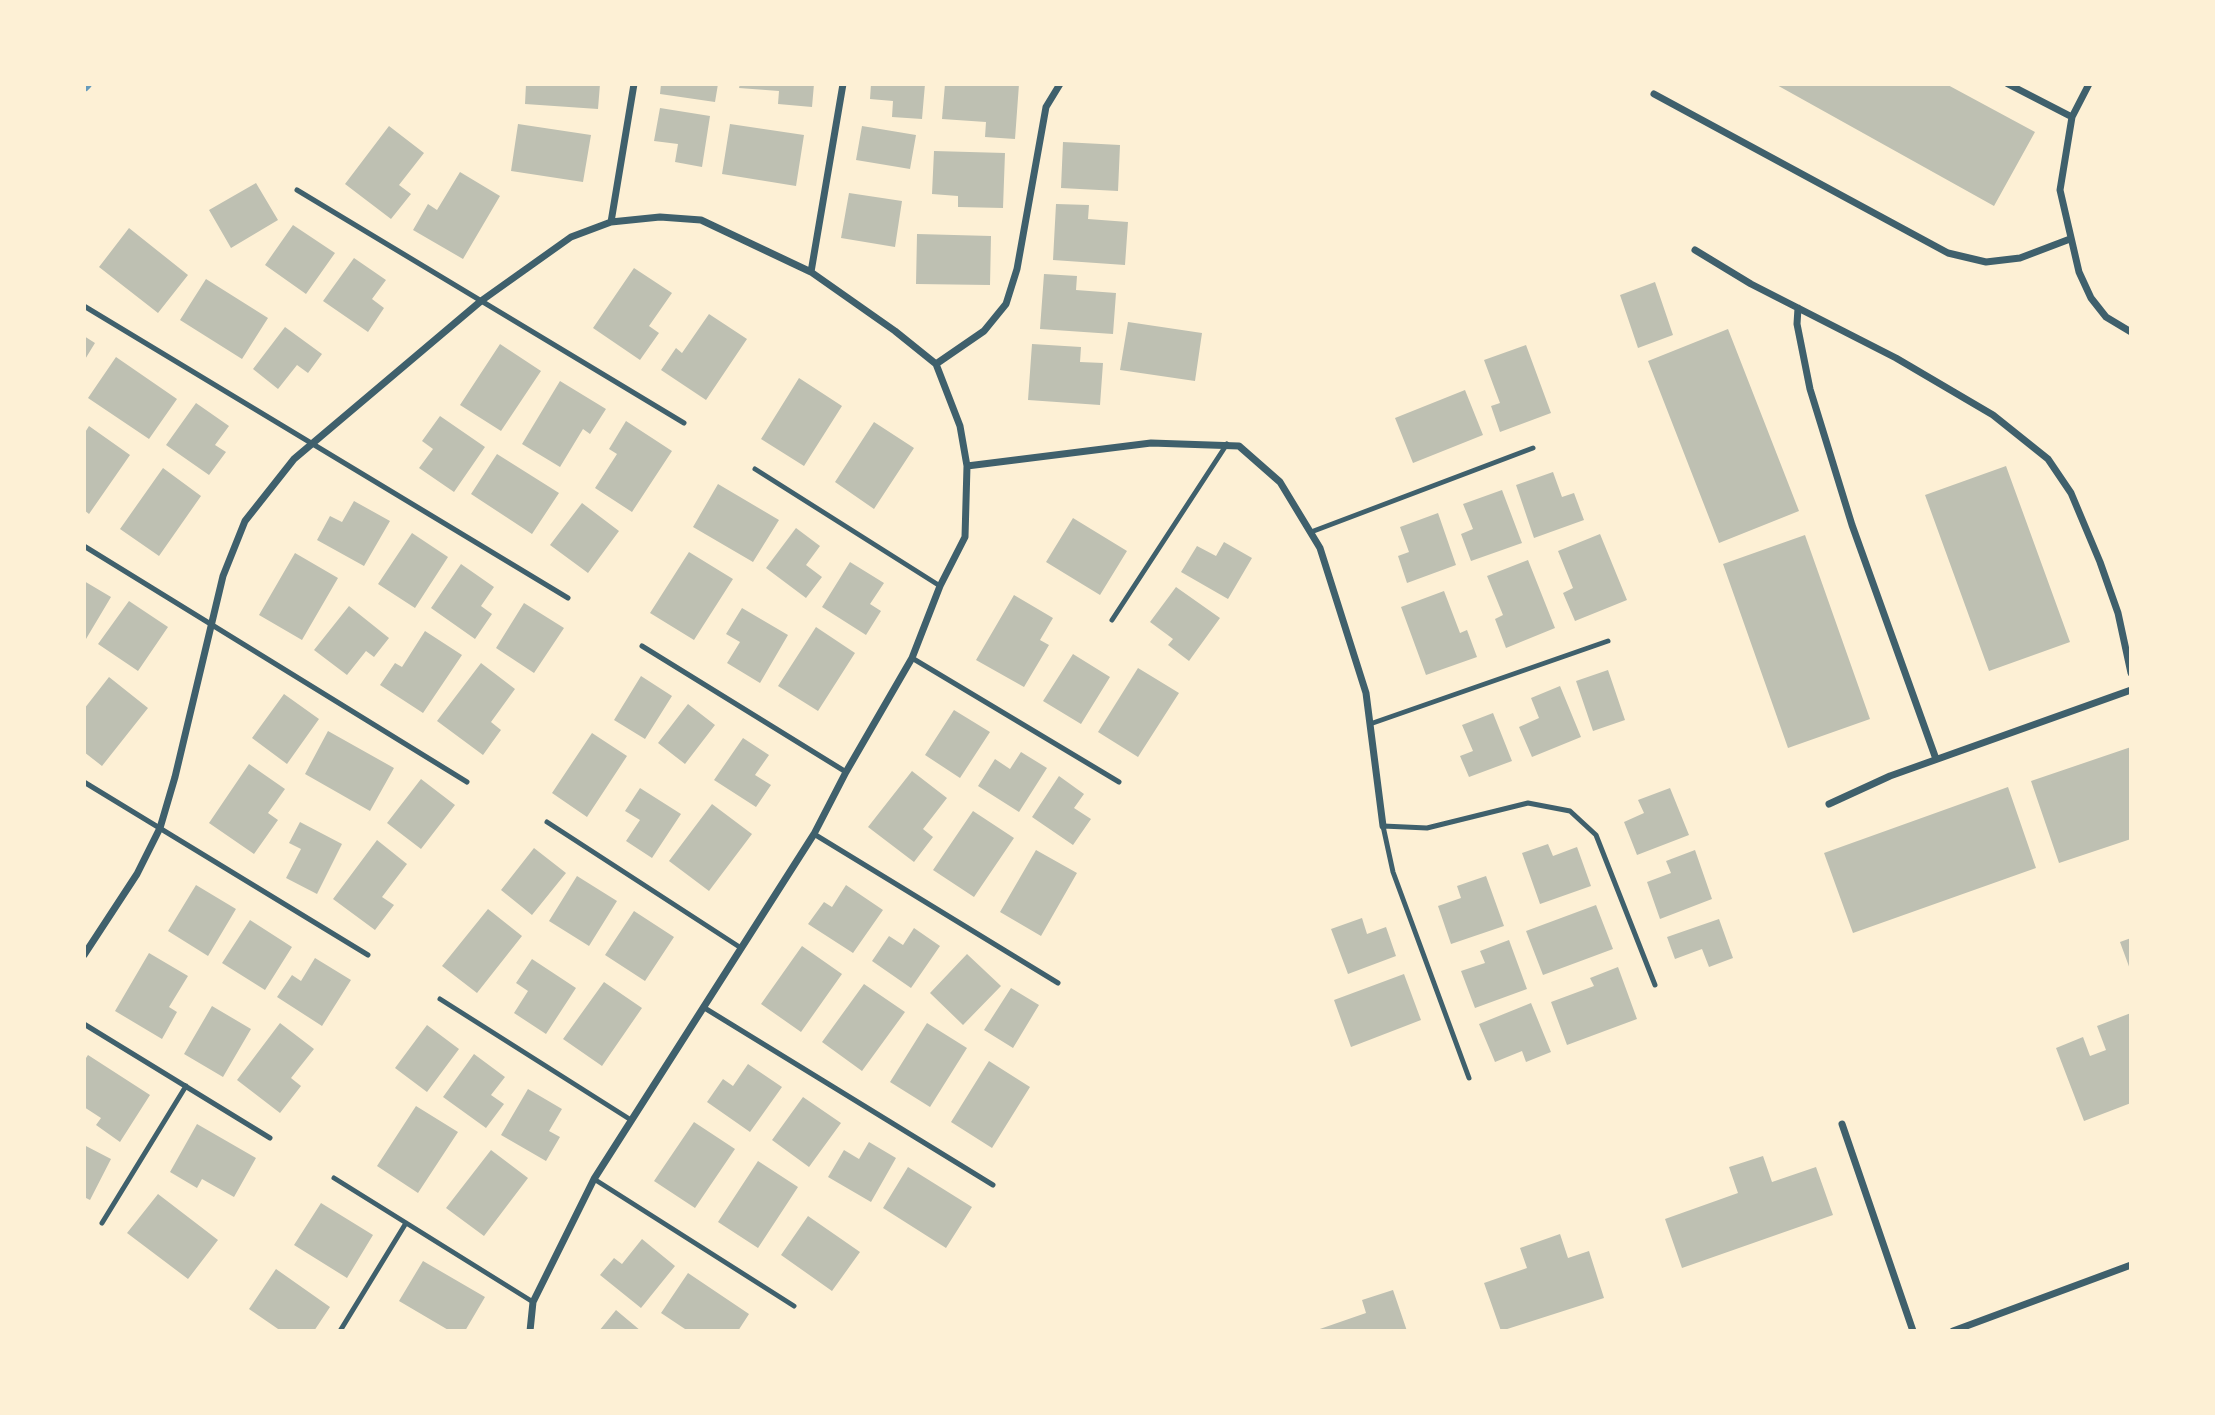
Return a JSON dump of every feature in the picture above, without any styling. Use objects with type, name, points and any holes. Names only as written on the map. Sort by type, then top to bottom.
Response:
[{"type":"street","points":[[611,222],[634,84]]},
{"type":"street","points":[[811,272],[843,84]]},
{"type":"street","points":[[936,364],[984,331],[1006,304],[1017,269],[1046,107],[1060,84]]},
{"type":"street","points":[[2008,84],[2072,117]]},
{"type":"street","points":[[2089,84],[2072,117],[2060,190],[2079,272],[2091,298],[2106,317],[2131,332]]},
{"type":"street","points":[[1654,94],[1948,253],[1986,262],[2020,258],[2070,239]]},
{"type":"street","points":[[84,956],[137,874],[160,828],[175,778],[223,576],[245,521],[295,459],[481,301],[571,237],[611,222],[660,217],[701,220],[811,272],[895,331],[936,364],[960,426],[967,466],[965,537],[940,586],[912,657],[814,834],[594,1179],[533,1302],[530,1331]]},
{"type":"street","points":[[1695,250],[1798,308],[1896,358],[1993,415],[2048,459],[2071,493],[2100,562],[2118,613],[2131,673]]},
{"type":"street","points":[[1798,308],[1797,324],[1810,389],[1852,526],[1936,759]]},
{"type":"street","points":[[967,466],[1151,443],[1227,443],[1239,446],[1280,482],[1320,548],[1366,693],[1383,826]]},
{"type":"street","points":[[1829,804],[1936,759],[2131,690]]},
{"type":"street","points":[[1842,1124],[1913,1331]]},
{"type":"street","points":[[1953,1331],[2131,1265]]},
{"type":"lane","points":[[1654,94],[1655,84]]},
{"type":"lane","points":[[297,190],[684,423]]},
{"type":"lane","points":[[84,306],[568,598]]},
{"type":"lane","points":[[1112,620],[1227,443]]},
{"type":"lane","points":[[1311,532],[1533,448]]},
{"type":"lane","points":[[755,469],[940,586]]},
{"type":"lane","points":[[84,545],[467,782]]},
{"type":"lane","points":[[1370,724],[1608,641]]},
{"type":"lane","points":[[642,646],[846,772]]},
{"type":"lane","points":[[912,657],[1119,782]]},
{"type":"lane","points":[[84,782],[368,956]]},
{"type":"lane","points":[[1469,1078],[1392,872],[1383,826],[1427,828],[1528,803],[1570,811],[1596,835],[1656,985]]},
{"type":"lane","points":[[547,822],[741,948]]},
{"type":"lane","points":[[814,834],[1058,982]]},
{"type":"lane","points":[[440,999],[631,1120]]},
{"type":"lane","points":[[703,1007],[993,1185]]},
{"type":"lane","points":[[84,1024],[270,1138]]},
{"type":"lane","points":[[102,1223],[186,1086]]},
{"type":"lane","points":[[334,1178],[533,1302]]},
{"type":"lane","points":[[594,1179],[794,1306]]},
{"type":"lane","points":[[340,1331],[406,1223]]},
{"type":"building","points":[[526,84],[600,84],[598,109],[525,104]]},
{"type":"building","points":[[661,84],[718,84],[715,102],[660,94]]},
{"type":"building","points":[[740,84],[814,84],[812,107],[778,104],[779,91],[739,88]]},
{"type":"building","points":[[871,84],[925,84],[922,119],[892,117],[893,101],[870,99]]},
{"type":"building","points":[[945,84],[1019,84],[1015,139],[985,137],[986,122],[942,119]]},
{"type":"building","points":[[1775,84],[1946,84],[2035,132],[1994,206]]},
{"type":"building","points":[[660,108],[710,116],[702,167],[675,162],[678,144],[654,141]]},
{"type":"building","points":[[518,124],[591,135],[583,182],[511,171]]},
{"type":"building","points":[[730,124],[804,135],[796,186],[722,174]]},
{"type":"building","points":[[389,126],[424,153],[399,185],[411,194],[391,219],[345,184]]},
{"type":"building","points":[[862,126],[916,135],[910,169],[856,160]]},
{"type":"building","points":[[1063,142],[1120,145],[1118,191],[1061,188]]},
{"type":"building","points":[[934,151],[1005,153],[1003,208],[958,207],[958,196],[932,194]]},
{"type":"building","points":[[460,172],[500,196],[463,259],[413,230],[428,204],[437,210]]},
{"type":"building","points":[[256,183],[278,220],[231,248],[209,210]]},
{"type":"building","points":[[849,193],[902,201],[895,247],[841,238]]},
{"type":"building","points":[[1056,204],[1089,205],[1088,219],[1128,222],[1125,265],[1053,260]]},
{"type":"building","points":[[293,225],[335,253],[306,294],[265,265]]},
{"type":"building","points":[[129,228],[188,275],[158,313],[99,267]]},
{"type":"building","points":[[917,234],[991,236],[990,285],[916,284]]},
{"type":"building","points":[[354,258],[386,280],[372,299],[384,308],[368,332],[323,301]]},
{"type":"building","points":[[634,268],[672,293],[649,326],[659,333],[640,360],[593,328]]},
{"type":"building","points":[[1044,274],[1077,276],[1076,290],[1116,293],[1113,334],[1040,329]]},
{"type":"building","points":[[206,279],[268,318],[242,359],[180,320]]},
{"type":"building","points":[[1655,282],[1673,335],[1638,348],[1620,295]]},
{"type":"building","points":[[709,314],[747,339],[706,400],[661,370],[676,348],[682,353]]},
{"type":"building","points":[[1128,322],[1202,333],[1195,381],[1120,370]]},
{"type":"building","points":[[285,327],[322,354],[308,373],[297,365],[278,389],[253,369]]},
{"type":"building","points":[[1728,329],[1799,511],[1719,543],[1648,361]]},
{"type":"building","points":[[84,336],[95,343],[84,361]]},
{"type":"building","points":[[500,344],[541,371],[501,431],[460,405]]},
{"type":"building","points":[[1032,344],[1081,347],[1080,362],[1103,363],[1100,405],[1028,400]]},
{"type":"building","points":[[1526,345],[1551,413],[1500,432],[1491,406],[1500,403],[1484,360]]},
{"type":"building","points":[[116,357],[177,399],[149,439],[88,398]]},
{"type":"building","points":[[799,378],[842,406],[804,466],[761,439]]},
{"type":"building","points":[[560,381],[606,409],[590,434],[583,429],[560,467],[522,444]]},
{"type":"building","points":[[1465,390],[1483,435],[1413,463],[1395,418]]},
{"type":"building","points":[[196,403],[229,426],[215,445],[226,452],[209,475],[166,445]]},
{"type":"building","points":[[440,416],[485,447],[454,492],[419,468],[433,449],[422,441]]},
{"type":"building","points":[[626,421],[672,451],[632,512],[595,488],[617,454],[609,449]]},
{"type":"building","points":[[874,422],[914,448],[874,509],[835,482]]},
{"type":"building","points":[[89,426],[130,455],[89,514],[84,510],[84,434]]},
{"type":"building","points":[[497,454],[559,493],[532,534],[471,494]]},
{"type":"building","points":[[2006,466],[2070,642],[1989,671],[1925,495]]},
{"type":"building","points":[[163,468],[201,496],[159,556],[120,529]]},
{"type":"building","points":[[1553,472],[1562,497],[1574,493],[1584,520],[1534,538],[1516,485]]},
{"type":"building","points":[[718,484],[779,520],[753,562],[693,527]]},
{"type":"building","points":[[1502,490],[1522,543],[1471,561],[1461,534],[1473,529],[1463,504]]},
{"type":"building","points":[[354,501],[390,521],[364,566],[317,540],[330,516],[342,522]]},
{"type":"building","points":[[582,503],[619,531],[588,573],[550,545]]},
{"type":"building","points":[[1438,513],[1456,565],[1407,583],[1398,556],[1409,552],[1400,527]]},
{"type":"building","points":[[1073,518],[1127,551],[1100,595],[1046,562]]},
{"type":"building","points":[[796,528],[820,546],[806,565],[822,577],[806,598],[766,568]]},
{"type":"building","points":[[412,533],[448,557],[415,608],[378,584]]},
{"type":"building","points":[[1600,534],[1627,600],[1575,621],[1563,593],[1573,588],[1558,551]]},
{"type":"building","points":[[1805,535],[1870,719],[1788,748],[1723,564]]},
{"type":"building","points":[[1224,542],[1252,558],[1228,599],[1181,572],[1197,546],[1216,556]]},
{"type":"building","points":[[689,552],[733,579],[694,640],[650,613]]},
{"type":"building","points":[[295,553],[338,578],[302,640],[259,615]]},
{"type":"building","points":[[1528,560],[1555,628],[1506,648],[1495,619],[1503,615],[1487,576]]},
{"type":"building","points":[[850,562],[884,583],[870,604],[881,611],[866,635],[822,607]]},
{"type":"building","points":[[461,564],[494,587],[481,606],[492,614],[475,639],[431,608]]},
{"type":"building","points":[[84,581],[111,597],[86,639],[84,638]]},
{"type":"building","points":[[1176,587],[1220,618],[1189,661],[1168,645],[1173,639],[1150,622]]},
{"type":"building","points":[[1444,591],[1460,633],[1467,630],[1477,657],[1426,675],[1401,607]]},
{"type":"building","points":[[1014,595],[1053,618],[1040,640],[1049,645],[1024,687],[976,660]]},
{"type":"building","points":[[129,601],[168,627],[138,671],[98,644]]},
{"type":"building","points":[[524,603],[564,628],[534,673],[496,648]]},
{"type":"building","points":[[349,606],[389,638],[374,657],[366,651],[347,675],[314,650]]},
{"type":"building","points":[[742,608],[788,635],[760,683],[727,663],[740,642],[726,634]]},
{"type":"building","points":[[816,627],[855,653],[818,711],[778,686]]},
{"type":"building","points":[[425,631],[462,655],[423,713],[380,685],[395,663],[402,667]]},
{"type":"building","points":[[1073,654],[1110,677],[1081,724],[1043,701]]},
{"type":"building","points":[[481,663],[515,689],[491,722],[501,730],[483,755],[437,721]]},
{"type":"building","points":[[1138,668],[1179,693],[1138,757],[1098,732]]},
{"type":"building","points":[[1608,670],[1625,720],[1593,731],[1576,681]]},
{"type":"building","points":[[641,676],[672,696],[645,739],[614,720]]},
{"type":"building","points":[[109,677],[148,708],[102,766],[84,752],[84,709]]},
{"type":"building","points":[[1560,686],[1581,737],[1532,757],[1519,727],[1539,718],[1531,698]]},
{"type":"building","points":[[284,694],[319,719],[287,764],[252,738]]},
{"type":"building","points":[[688,704],[715,725],[685,764],[658,743]]},
{"type":"building","points":[[954,710],[990,732],[960,778],[925,755]]},
{"type":"building","points":[[1493,713],[1512,761],[1469,777],[1460,756],[1473,751],[1462,725]]},
{"type":"building","points":[[328,731],[394,768],[370,811],[305,774]]},
{"type":"building","points":[[592,733],[627,756],[587,817],[552,793]]},
{"type":"building","points":[[743,738],[769,755],[755,775],[771,785],[756,807],[714,780]]},
{"type":"building","points":[[2131,747],[2131,839],[2059,863],[2031,781]]},
{"type":"building","points":[[1021,752],[1047,768],[1019,812],[978,786],[995,759],[1010,769]]},
{"type":"building","points":[[249,764],[285,789],[268,813],[278,820],[254,854],[209,823]]},
{"type":"building","points":[[912,771],[947,798],[923,829],[933,837],[914,862],[868,827]]},
{"type":"building","points":[[1059,776],[1084,794],[1074,808],[1091,819],[1073,845],[1032,817]]},
{"type":"building","points":[[421,779],[455,805],[421,849],[387,823]]},
{"type":"building","points":[[2008,787],[2036,868],[1853,933],[1824,853]]},
{"type":"building","points":[[640,788],[681,814],[652,858],[626,841],[640,820],[625,811]]},
{"type":"building","points":[[1670,788],[1689,835],[1637,855],[1624,822],[1644,813],[1638,800]]},
{"type":"building","points":[[712,804],[752,834],[709,891],[669,861]]},
{"type":"building","points":[[973,811],[1014,838],[974,897],[933,870]]},
{"type":"building","points":[[300,822],[342,844],[317,894],[286,878],[301,849],[289,843]]},
{"type":"building","points":[[377,840],[407,864],[382,897],[394,905],[375,930],[333,899]]},
{"type":"building","points":[[1548,844],[1553,856],[1577,847],[1591,886],[1540,904],[1522,853]]},
{"type":"building","points":[[534,848],[566,873],[532,915],[501,890]]},
{"type":"building","points":[[1036,850],[1077,873],[1041,936],[1000,912]]},
{"type":"building","points":[[1695,850],[1712,899],[1660,919],[1647,882],[1671,873],[1666,861]]},
{"type":"building","points":[[577,876],[617,901],[589,946],[549,921]]},
{"type":"building","points":[[1486,876],[1504,926],[1451,944],[1438,906],[1461,898],[1457,886]]},
{"type":"building","points":[[196,885],[236,909],[208,956],[168,931]]},
{"type":"building","points":[[846,885],[883,910],[853,953],[808,924],[824,902],[832,907]]},
{"type":"building","points":[[1596,905],[1613,949],[1543,975],[1526,931]]},
{"type":"building","points":[[488,909],[522,936],[477,993],[442,966]]},
{"type":"building","points":[[634,911],[674,937],[645,981],[605,955]]},
{"type":"building","points":[[1362,918],[1367,934],[1386,927],[1396,956],[1348,974],[1331,929]]},
{"type":"building","points":[[1719,919],[1733,958],[1709,967],[1702,949],[1675,959],[1667,937]]},
{"type":"building","points":[[250,920],[292,947],[265,990],[222,963]]},
{"type":"building","points":[[914,928],[940,946],[911,988],[872,961],[889,936],[903,945]]},
{"type":"building","points":[[2131,938],[2131,972],[2120,942]]},
{"type":"building","points":[[1509,940],[1527,989],[1475,1008],[1461,971],[1485,963],[1480,951]]},
{"type":"building","points":[[802,946],[842,974],[801,1032],[761,1004]]},
{"type":"building","points":[[149,953],[188,976],[169,1007],[177,1012],[162,1039],[115,1011]]},
{"type":"building","points":[[967,954],[1001,986],[963,1025],[930,993]]},
{"type":"building","points":[[315,958],[351,980],[322,1026],[277,997],[292,975],[301,981]]},
{"type":"building","points":[[532,959],[576,988],[546,1034],[514,1013],[528,991],[516,983]]},
{"type":"building","points":[[1618,967],[1637,1019],[1567,1045],[1551,1002],[1594,986],[1590,978]]},
{"type":"building","points":[[1404,974],[1421,1020],[1351,1047],[1334,1000]]},
{"type":"building","points":[[604,982],[642,1008],[602,1066],[563,1039]]},
{"type":"building","points":[[864,984],[905,1012],[862,1071],[822,1042]]},
{"type":"building","points":[[1011,988],[1039,1005],[1013,1048],[984,1030]]},
{"type":"building","points":[[1531,1003],[1551,1052],[1526,1062],[1522,1051],[1495,1062],[1479,1024]]},
{"type":"building","points":[[212,1006],[251,1029],[223,1077],[184,1054]]},
{"type":"building","points":[[2131,1013],[2131,1103],[2084,1121],[2056,1048],[2083,1037],[2090,1056],[2106,1050],[2097,1026]]},
{"type":"building","points":[[280,1023],[314,1049],[291,1078],[301,1086],[280,1113],[237,1080]]},
{"type":"building","points":[[927,1023],[967,1048],[930,1107],[890,1082]]},
{"type":"building","points":[[427,1025],[459,1049],[427,1092],[395,1068]]},
{"type":"building","points":[[474,1054],[505,1077],[491,1095],[504,1104],[486,1128],[443,1097]]},
{"type":"building","points":[[88,1055],[150,1095],[120,1142],[96,1125],[101,1118],[84,1107],[84,1061]]},
{"type":"building","points":[[989,1061],[1030,1087],[992,1148],[951,1122]]},
{"type":"building","points":[[748,1064],[782,1087],[750,1132],[707,1102],[723,1079],[733,1086]]},
{"type":"building","points":[[528,1089],[562,1109],[549,1131],[560,1137],[546,1161],[501,1135]]},
{"type":"building","points":[[803,1097],[841,1123],[809,1167],[772,1140]]},
{"type":"building","points":[[416,1106],[458,1132],[418,1193],[377,1166]]},
{"type":"building","points":[[694,1122],[735,1149],[695,1208],[654,1181]]},
{"type":"building","points":[[197,1124],[256,1158],[234,1197],[202,1179],[197,1188],[170,1172]]},
{"type":"building","points":[[869,1142],[896,1158],[871,1202],[828,1177],[844,1150],[859,1159]]},
{"type":"building","points":[[84,1145],[111,1159],[90,1200],[84,1197]]},
{"type":"building","points":[[491,1150],[528,1178],[484,1236],[446,1208]]},
{"type":"building","points":[[1763,1156],[1772,1182],[1816,1167],[1833,1215],[1682,1268],[1665,1219],[1738,1193],[1729,1167]]},
{"type":"building","points":[[758,1161],[798,1187],[758,1248],[718,1222]]},
{"type":"building","points":[[908,1167],[972,1207],[946,1248],[883,1208]]},
{"type":"building","points":[[158,1194],[218,1240],[188,1279],[127,1233]]},
{"type":"building","points":[[321,1203],[373,1235],[347,1278],[294,1245]]},
{"type":"building","points":[[808,1216],[860,1252],[832,1291],[781,1255]]},
{"type":"building","points":[[1560,1234],[1568,1258],[1589,1251],[1604,1298],[1501,1331],[1484,1283],[1527,1268],[1520,1248]]},
{"type":"building","points":[[642,1239],[675,1266],[641,1308],[600,1275],[614,1258],[622,1264]]},
{"type":"building","points":[[423,1261],[485,1297],[465,1331],[450,1331],[399,1301]]},
{"type":"building","points":[[276,1269],[330,1307],[314,1331],[281,1331],[249,1309]]},
{"type":"building","points":[[688,1273],[749,1314],[738,1331],[688,1331],[661,1313]]},
{"type":"building","points":[[1393,1290],[1407,1331],[1314,1331],[1366,1313],[1362,1300]]},
{"type":"building","points":[[616,1310],[641,1331],[599,1331]]},
{"type":"waterway","points":[[84,87],[87,84]]}]
